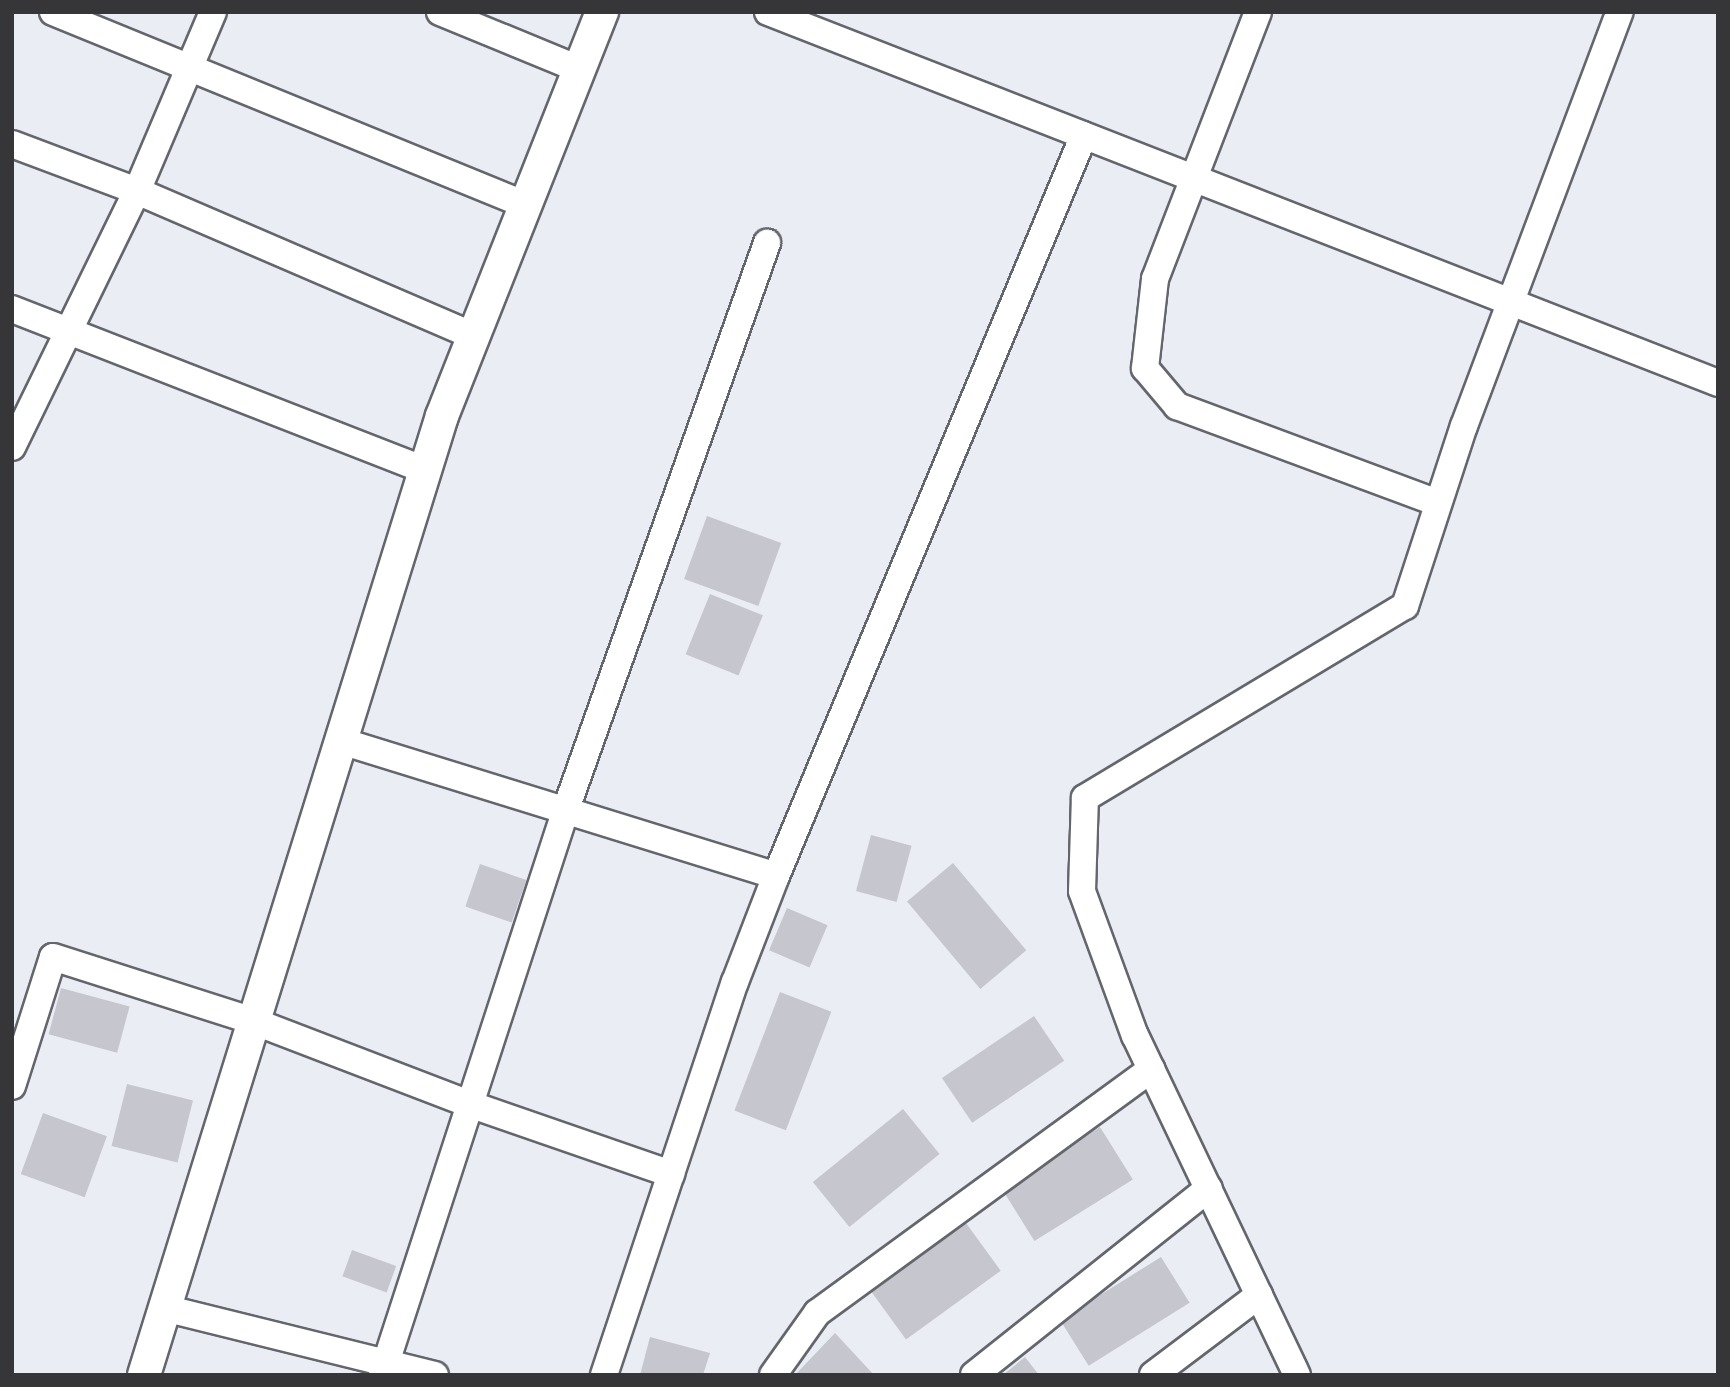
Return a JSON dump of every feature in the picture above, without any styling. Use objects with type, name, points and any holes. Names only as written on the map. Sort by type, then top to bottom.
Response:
[{"type":"street","points":[[53,12],[191,65],[526,205]]},
{"type":"street","points":[[12,447],[137,191],[213,12]]},
{"type":"street","points":[[440,12],[579,69]]},
{"type":"street","points":[[144,1375],[424,470],[473,336],[602,12]]},
{"type":"street","points":[[768,12],[1718,383]]},
{"type":"street","points":[[1258,12],[1196,180],[1155,278],[1145,368],[1177,407],[1438,503]]},
{"type":"street","points":[[1297,1375],[1151,1069],[1082,891],[1085,797],[1405,606],[1438,503],[1620,12]]},
{"type":"street","points":[[604,1375],[671,1174],[776,876],[1084,135]]},
{"type":"street","points":[[12,144],[137,191],[473,336]]},
{"type":"street","points":[[384,1369],[566,809],[767,243]]},
{"type":"street","points":[[12,309],[424,470]]},
{"type":"street","points":[[341,741],[776,876]]},
{"type":"street","points":[[12,1086],[53,957],[253,1021],[469,1104],[671,1174]]},
{"type":"street","points":[[773,1375],[817,1313],[1151,1069]]},
{"type":"street","points":[[974,1375],[1209,1188]]},
{"type":"street","points":[[1153,1375],[1259,1295]]},
{"type":"street","points":[[164,1308],[384,1369],[435,1375]]},
{"type":"building","points":[[707,516],[781,543],[758,606],[684,579]]},
{"type":"building","points":[[710,594],[763,615],[739,676],[686,654]]},
{"type":"building","points":[[871,835],[912,846],[897,902],[856,891]]},
{"type":"building","points":[[953,863],[1026,950],[980,989],[907,902]]},
{"type":"building","points":[[480,864],[526,880],[512,923],[465,907]]},
{"type":"building","points":[[787,908],[828,925],[810,968],[769,950]]},
{"type":"building","points":[[61,988],[130,1006],[117,1053],[49,1034]]},
{"type":"building","points":[[780,992],[831,1012],[786,1130],[734,1111]]},
{"type":"building","points":[[1034,1016],[1064,1061],[972,1123],[942,1078]]},
{"type":"building","points":[[127,1084],[193,1100],[177,1163],[112,1146]]},
{"type":"building","points":[[903,1109],[940,1154],[849,1227],[813,1182]]},
{"type":"building","points":[[43,1113],[107,1136],[85,1197],[21,1174]]},
{"type":"building","points":[[1100,1127],[1133,1180],[1034,1241],[1002,1188]]},
{"type":"building","points":[[966,1223],[1001,1271],[906,1340],[871,1292]]},
{"type":"building","points":[[352,1250],[396,1266],[387,1292],[342,1276]]},
{"type":"building","points":[[1161,1257],[1190,1303],[1089,1366],[1060,1320]]},
{"type":"building","points":[[835,1333],[874,1375],[795,1375]]},
{"type":"building","points":[[650,1337],[710,1353],[703,1375],[640,1375]]},
{"type":"building","points":[[1025,1357],[1039,1375],[1003,1375]]}]
